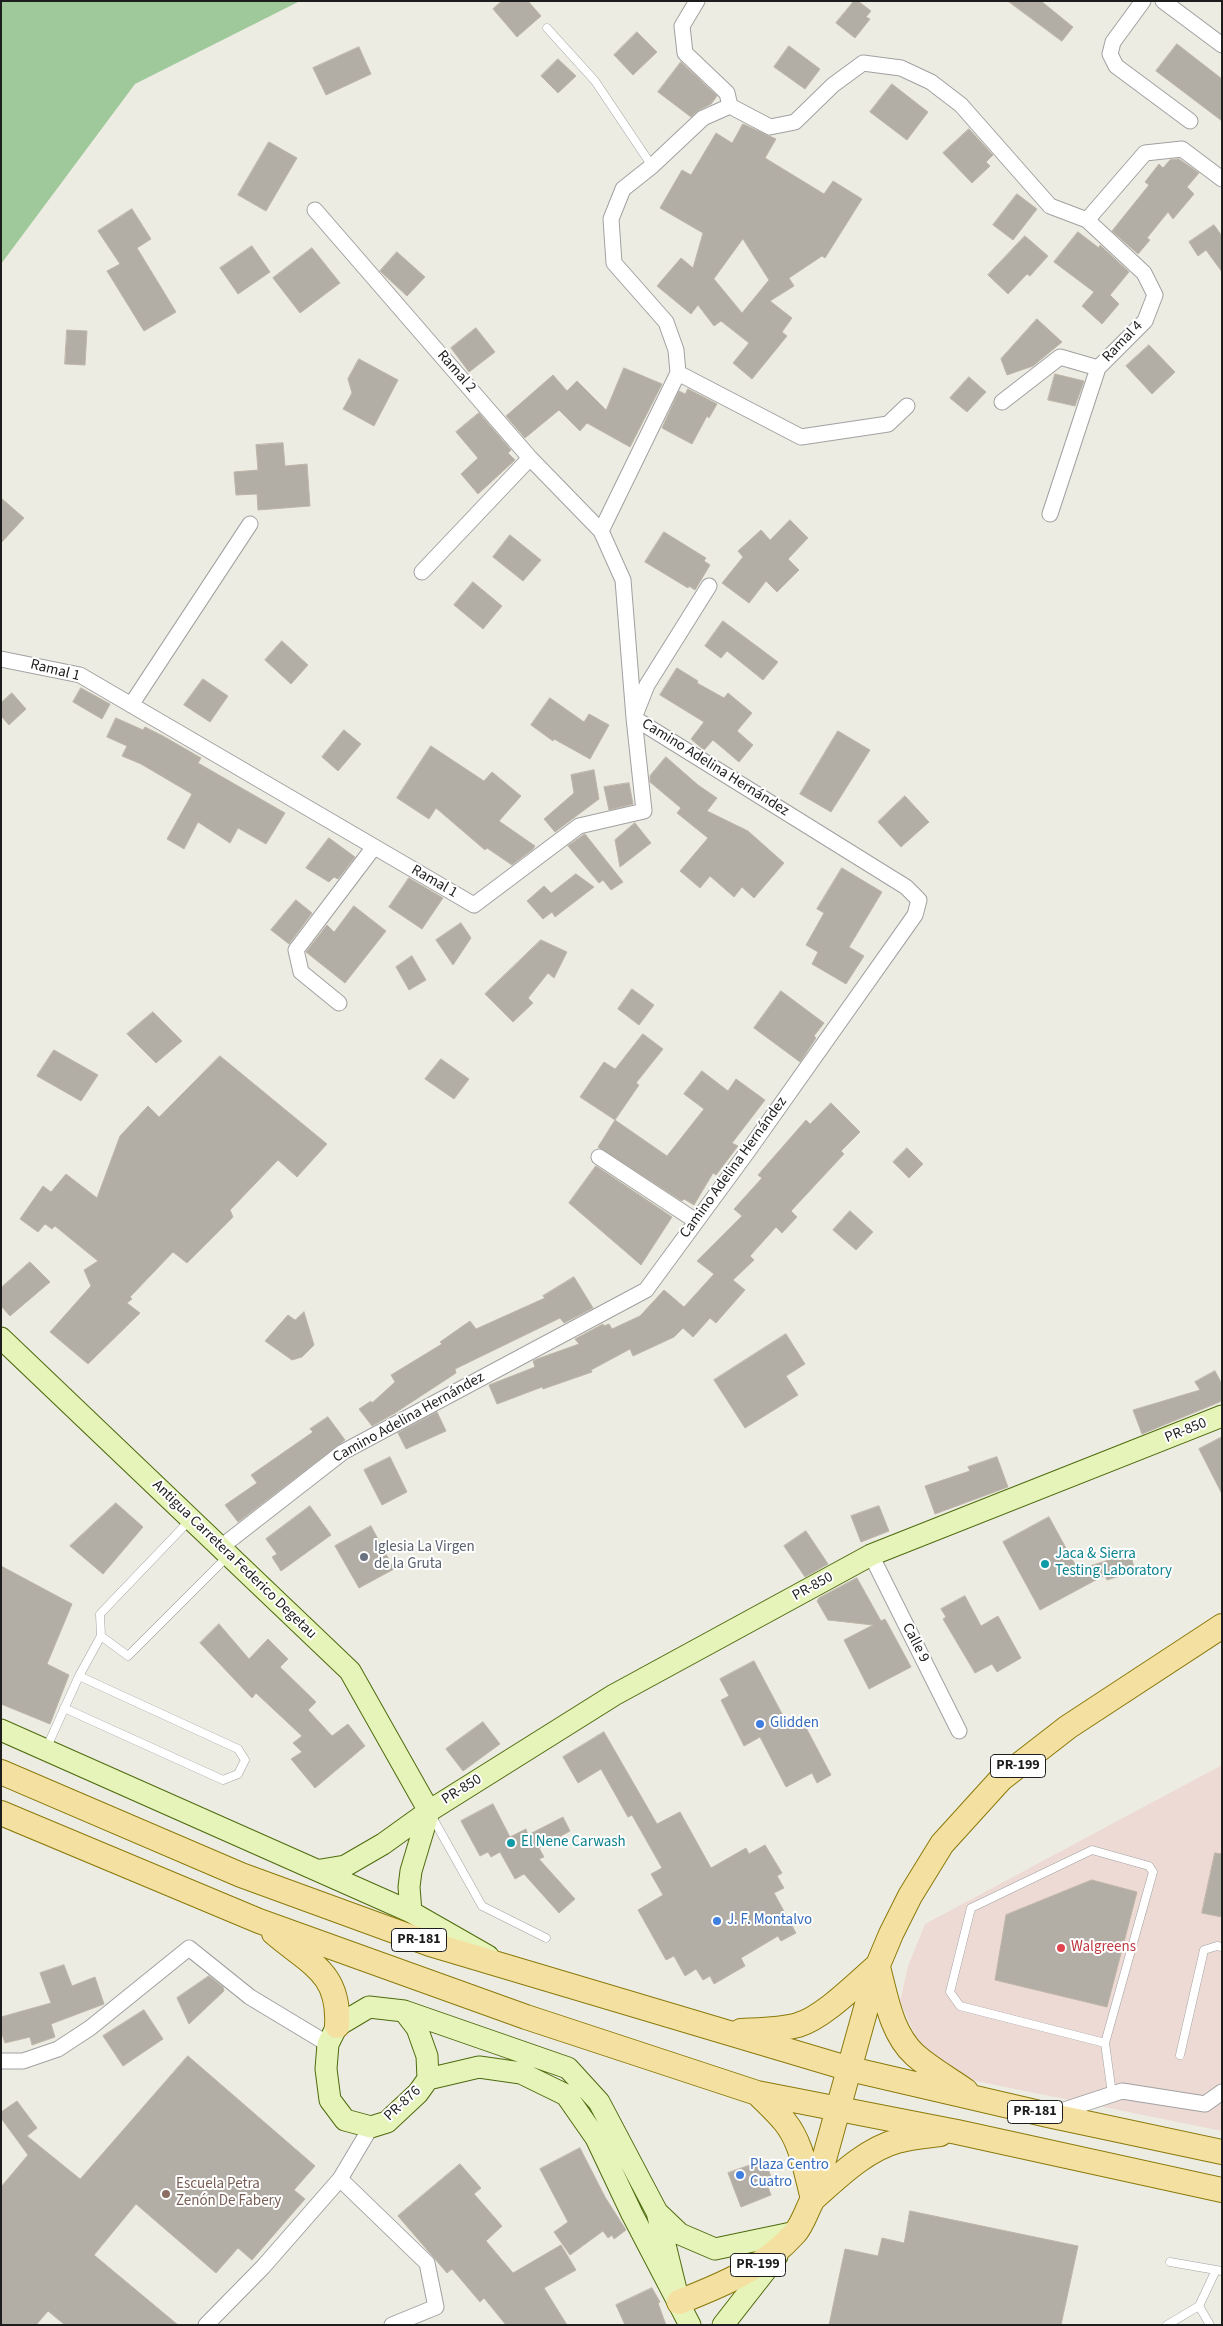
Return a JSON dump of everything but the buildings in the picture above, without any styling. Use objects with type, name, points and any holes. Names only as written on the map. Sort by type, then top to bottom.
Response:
[{"type":"main road","name":"PR-199","points":[[680,2302],[722,2285],[758,2266],[796,2232],[813,2199],[878,1965],[910,1896],[942,1844],[1000,1779],[1068,1727],[1222,1626]]},
{"type":"main road","name":"PR-181","points":[[1,1772],[241,1874],[430,1944],[850,2069],[1048,2115],[1222,2152]]},
{"type":"main road","name":"PR-181","points":[[1,1813],[259,1921],[526,2017],[757,2093],[957,2132],[1222,2190]]},
{"type":"main road","points":[[259,1921],[313,1964],[330,1981],[338,2006],[332,2035]]},
{"type":"main road","points":[[725,2032],[785,2028],[810,2020],[822,2014],[878,1965],[892,2019],[901,2038],[913,2054],[977,2098]]},
{"type":"main road","points":[[757,2093],[786,2123],[794,2137],[801,2151],[813,2199],[870,2153],[881,2147],[897,2141],[957,2132]]},
{"type":"street","points":[[697,1],[682,26],[685,53],[728,93],[730,106]]},
{"type":"street","points":[[1143,1],[1113,42],[1110,54],[1116,66],[1190,122]]},
{"type":"street","points":[[1163,1],[1222,45]]},
{"type":"street","points":[[730,106],[770,127],[795,122],[833,86],[862,63],[901,68],[931,82],[961,105],[1050,206],[1087,220],[1145,153],[1182,149],[1222,179]]},
{"type":"street","points":[[601,531],[678,373],[676,350],[666,322],[614,263],[611,219],[623,190],[652,166],[703,118],[730,106]]},
{"type":"street","name":"Ramal 2","points":[[315,210],[530,458],[601,531]]},
{"type":"street","name":"Ramal 4","points":[[1050,514],[1098,368],[1145,321],[1155,295],[1144,273],[1087,220]]},
{"type":"street","points":[[1002,402],[1060,357],[1098,368]]},
{"type":"street","points":[[678,373],[800,437],[888,424],[907,406]]},
{"type":"street","points":[[422,572],[530,458]]},
{"type":"street","points":[[131,705],[250,524]]},
{"type":"street","name":"Camino Adelina Hernández","points":[[225,1551],[344,1452],[646,1290],[748,1151],[915,915],[919,900],[906,887],[634,718],[624,580],[601,531]]},
{"type":"street","name":"Ramal 1","points":[[1,659],[80,675],[474,905],[579,826],[644,811],[634,718],[647,685],[709,586]]},
{"type":"street","points":[[339,1003],[301,972],[296,950],[374,846]]},
{"type":"street","points":[[599,1157],[696,1221]]},
{"type":"street","name":"Antigua Carretera Federico Degetau","points":[[1,1338],[350,1671],[429,1811]]},
{"type":"street","name":"PR-850","points":[[320,1870],[345,1866],[383,1844],[429,1811],[614,1695],[871,1555],[1222,1416]]},
{"type":"street","name":"Calle 9","points":[[871,1555],[959,1730]]},
{"type":"street","points":[[1,1730],[411,1912],[510,1968]]},
{"type":"street","points":[[411,1912],[409,1887],[411,1871],[429,1811]]},
{"type":"street","points":[[1,2061],[24,2060],[58,2049],[90,2028],[189,1948],[250,1997],[332,2035]]},
{"type":"street","name":"PR-876","points":[[404,2011],[417,2028],[427,2056],[428,2079],[418,2093],[387,2122],[371,2127],[345,2120],[330,2100],[326,2069],[332,2035],[369,2007],[404,2011],[568,2068],[599,2102],[657,2212],[680,2302]]},
{"type":"street","name":"PR-876","points":[[428,2079],[479,2067],[521,2073],[566,2095],[596,2138],[632,2214],[680,2302],[690,2325]]},
{"type":"street","points":[[1048,2115],[1122,2091],[1204,2104],[1222,2092]]},
{"type":"street","points":[[206,2325],[264,2268],[340,2179],[371,2127]]},
{"type":"street","points":[[340,2179],[427,2263],[436,2307],[392,2325]]},
{"type":"street","points":[[657,2212],[680,2234],[715,2249],[796,2232]]},
{"type":"street","points":[[723,2325],[796,2232]]},
{"type":"lane","points":[[547,28],[595,81],[652,166]]},
{"type":"lane","points":[[46,1750],[64,1708],[101,1636],[100,1614],[192,1519]]},
{"type":"lane","points":[[101,1636],[128,1656],[225,1551]]},
{"type":"lane","points":[[64,1708],[223,1780],[238,1774],[245,1760],[238,1748],[80,1676]]},
{"type":"lane","points":[[429,1811],[482,1906],[546,1938]]},
{"type":"lane","points":[[1105,2044],[960,2006],[950,1992],[971,1908],[1092,1850],[1148,1866],[1153,1872],[1105,2044],[1112,2094]]},
{"type":"lane","points":[[1180,2055],[1204,1950],[1217,1946],[1222,1947]]},
{"type":"lane","points":[[1167,2325],[1199,2306],[1219,2271],[1170,2262]]},
{"type":"lane","points":[[1199,2306],[1210,2325]]},
{"type":"shaded area","points":[[1222,1765],[1222,2131],[961,2078],[920,2046],[900,2002],[908,1966],[925,1924]]},
{"type":"green space","points":[[1,1],[300,1],[135,84],[1,264]]},
{"type":"place","name":"Iglesia La Virgen de la Gruta","points":[[364,1557]]},
{"type":"place","name":"Jaca & Sierra Testing Laboratory","points":[[1045,1564]]},
{"type":"place","name":"Glidden","points":[[760,1724]]},
{"type":"place","name":"El Nene Carwash","points":[[511,1843]]},
{"type":"place","name":"J. F. Montalvo","points":[[717,1921]]},
{"type":"place","name":"Walgreens","points":[[1061,1948]]},
{"type":"place","name":"Plaza Centro Cuatro","points":[[740,2175]]},
{"type":"place","name":"Escuela Petra Zenón De Fabery","points":[[166,2194]]}]
